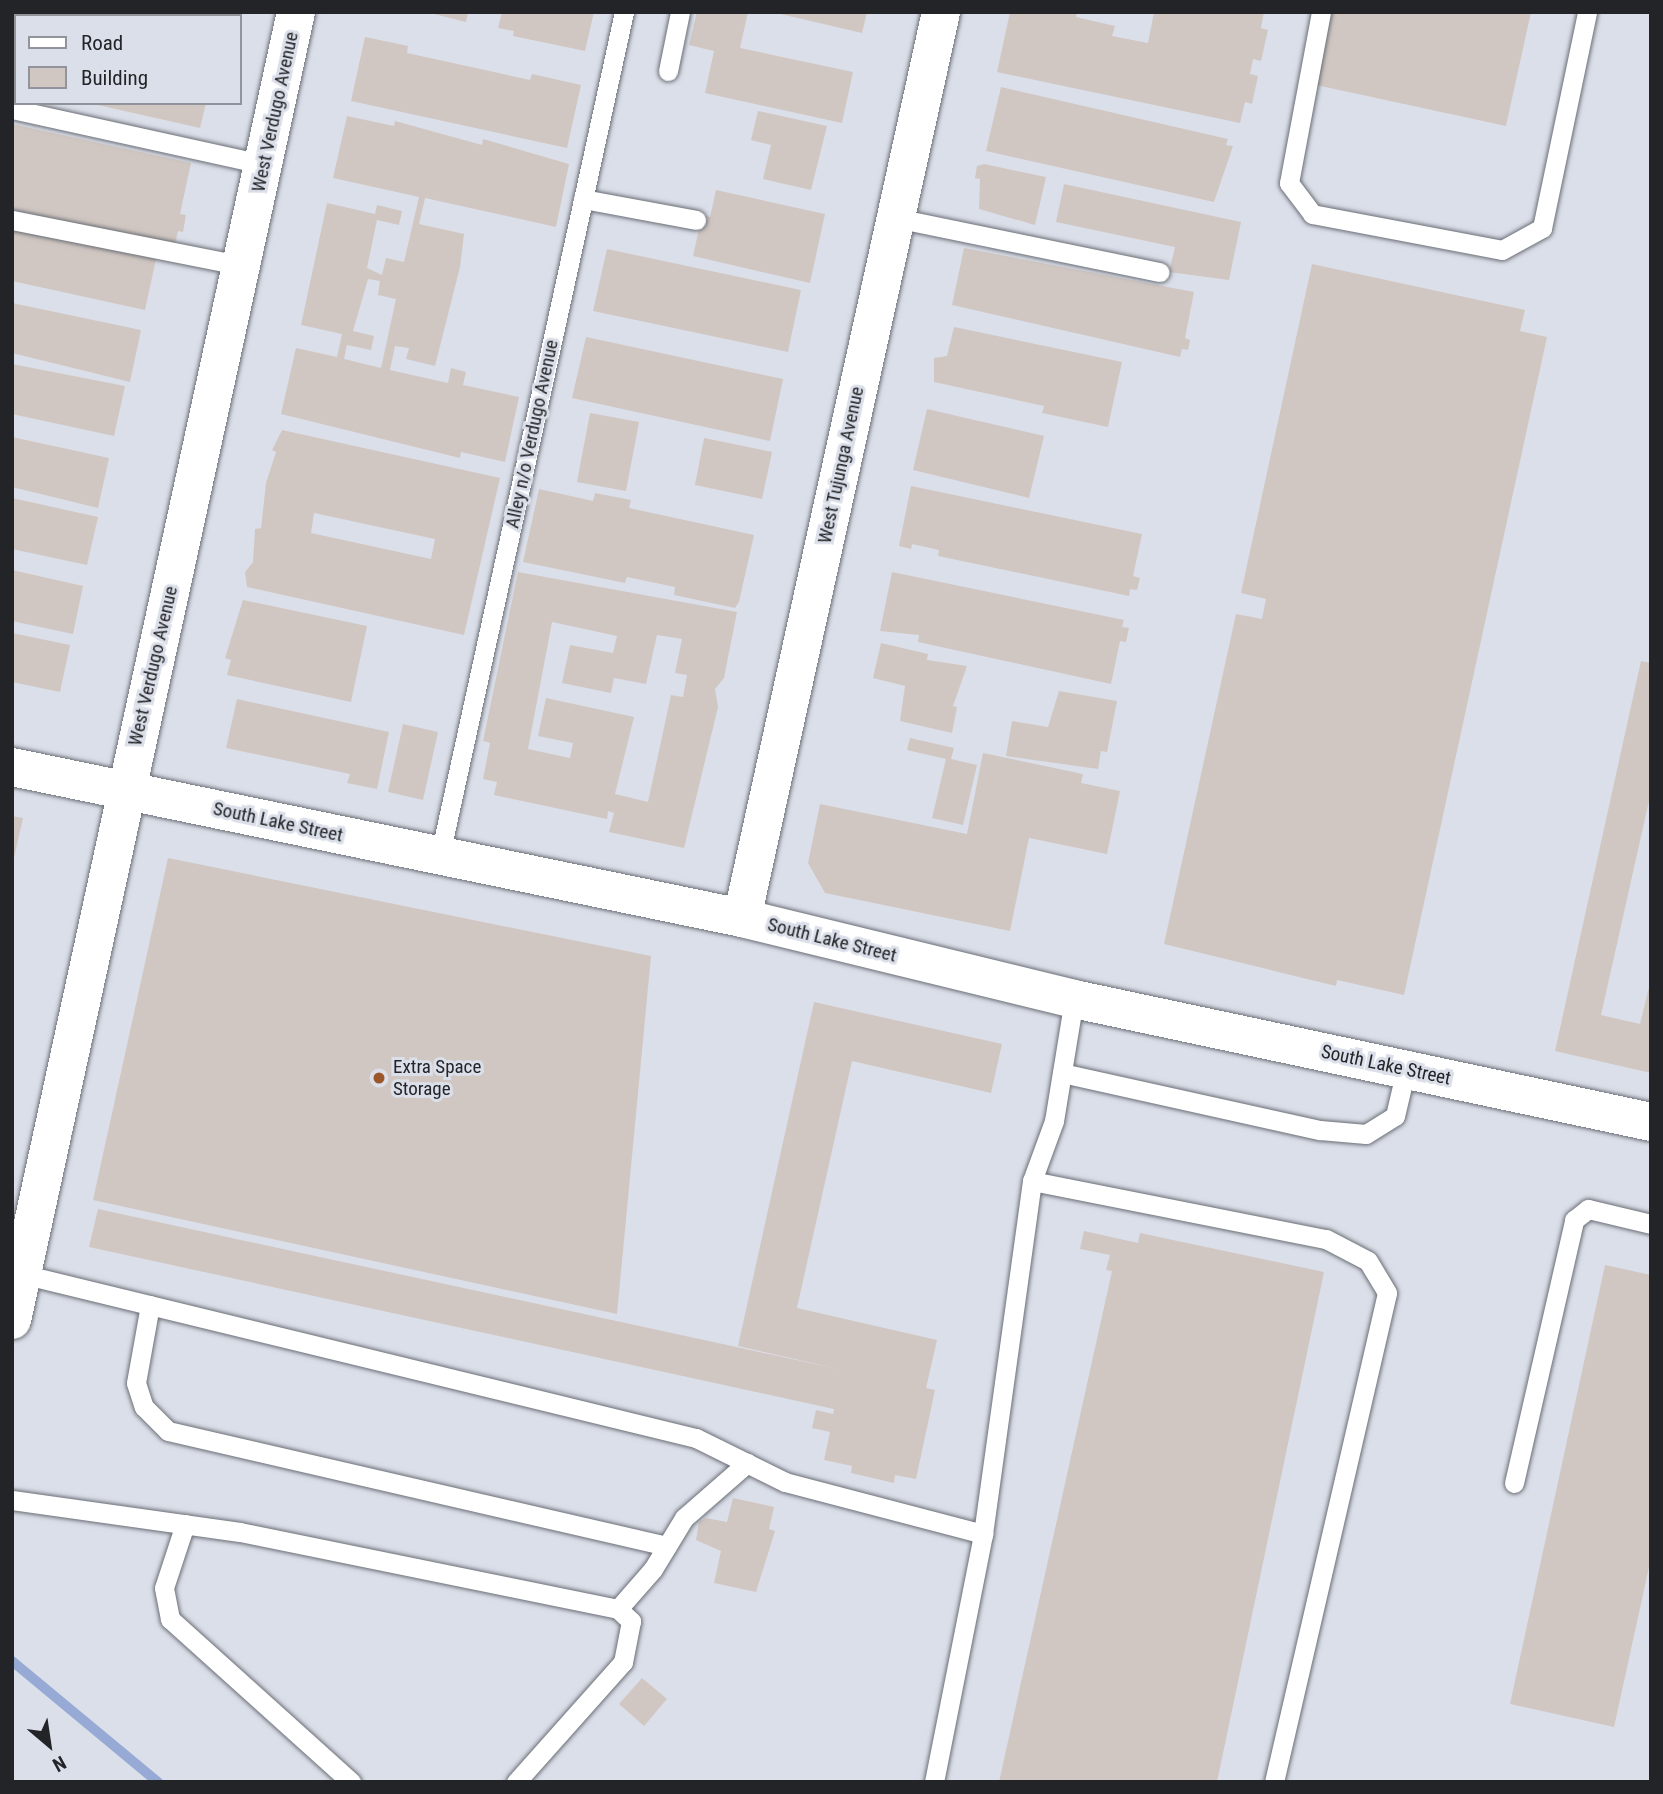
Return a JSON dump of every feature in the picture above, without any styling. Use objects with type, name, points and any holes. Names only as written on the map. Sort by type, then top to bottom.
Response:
[{"type":"street","name":"West Verdugo Avenue","points":[[12,1320],[125,792],[244,266],[296,12]]},
{"type":"street","name":"West Tujunga Avenue","points":[[741,918],[941,12]]},
{"type":"street","name":"South Lake Street","points":[[12,767],[741,918],[1074,999],[1651,1122]]},
{"type":"lane","name":"Alley n/o Verdugo Avenue","points":[[440,855],[624,12]]},
{"type":"lane","points":[[667,71],[680,12]]},
{"type":"lane","points":[[1321,12],[1289,183],[1312,214],[1502,250],[1542,228],[1587,12]]},
{"type":"lane","points":[[12,109],[263,164]]},
{"type":"lane","points":[[583,199],[696,220]]},
{"type":"lane","points":[[896,218],[1160,272]]},
{"type":"lane","points":[[12,220],[244,266]]},
{"type":"lane","points":[[934,1782],[983,1534],[1032,1181],[1054,1121],[1074,999]]},
{"type":"lane","points":[[1062,1073],[1210,1103],[1320,1130],[1366,1134],[1395,1116],[1406,1069]]},
{"type":"lane","points":[[1032,1181],[1326,1239],[1368,1261],[1387,1293],[1274,1782]]},
{"type":"lane","points":[[1514,1483],[1574,1220],[1588,1209],[1651,1224]]},
{"type":"lane","points":[[22,1274],[695,1438],[785,1482],[983,1534]]},
{"type":"lane","points":[[150,1305],[136,1382],[154,1421],[168,1431],[667,1546]]},
{"type":"lane","points":[[618,1609],[667,1546],[684,1518],[747,1463]]},
{"type":"lane","points":[[12,1500],[185,1524],[618,1609],[631,1621],[632,1642],[624,1662],[516,1782]]},
{"type":"lane","points":[[185,1524],[164,1588],[170,1619],[351,1782]]},
{"type":"building","points":[[12,12],[227,12],[14,14],[14,18]]},
{"type":"building","points":[[426,12],[468,12],[466,22]]},
{"type":"building","points":[[502,12],[594,12],[585,51],[513,36],[514,31],[498,28]]},
{"type":"building","points":[[697,12],[748,12],[740,48],[853,72],[842,123],[705,93],[714,51],[689,45]]},
{"type":"building","points":[[772,12],[867,12],[862,33]]},
{"type":"building","points":[[1010,12],[1077,12],[1076,17],[1115,26],[1112,36],[1148,43],[1154,12],[1264,12],[1261,28],[1268,30],[1261,61],[1253,59],[1250,74],[1258,76],[1252,104],[1245,102],[1240,123],[997,72]]},
{"type":"building","points":[[1332,12],[1531,12],[1506,126],[1316,85]]},
{"type":"building","points":[[365,37],[408,46],[407,53],[530,80],[532,74],[581,85],[567,148],[351,101]]},
{"type":"building","points":[[12,39],[14,92],[12,91]]},
{"type":"building","points":[[1001,87],[1228,139],[1226,145],[1233,146],[1214,202],[986,151]]},
{"type":"building","points":[[98,105],[206,105],[200,128]]},
{"type":"building","points":[[758,111],[827,126],[811,190],[763,179],[771,145],[751,140]]},
{"type":"building","points":[[347,116],[394,126],[395,121],[482,145],[483,139],[569,164],[556,227],[425,198],[419,224],[464,234],[460,267],[435,366],[406,359],[409,348],[395,346],[390,370],[448,383],[451,368],[466,372],[463,385],[519,397],[505,462],[461,452],[460,458],[281,414],[296,348],[337,357],[342,334],[301,325],[327,203],[375,214],[377,205],[402,211],[399,225],[377,220],[367,268],[382,275],[386,258],[404,262],[419,197],[333,178]],"holes":[[[368,279],[380,281],[378,295],[396,299],[381,368],[344,359],[347,345],[371,350],[374,336],[353,331]]]},
{"type":"building","points":[[12,124],[191,163],[180,214],[186,215],[183,232],[178,231],[175,244],[12,210]]},
{"type":"building","points":[[984,164],[1046,177],[1035,225],[979,209],[980,179],[975,178],[977,166]]},
{"type":"building","points":[[1064,184],[1241,222],[1229,280],[1169,272],[1175,247],[1056,222]]},
{"type":"building","points":[[716,190],[825,214],[810,283],[693,256],[702,215],[710,217]]},
{"type":"building","points":[[12,230],[156,259],[145,310],[12,281]]},
{"type":"building","points":[[964,248],[1194,292],[1185,338],[1190,340],[1188,350],[1182,349],[1180,357],[952,305]]},
{"type":"building","points":[[607,249],[801,290],[788,352],[593,311]]},
{"type":"building","points":[[1312,264],[1525,310],[1520,331],[1547,337],[1404,995],[1337,980],[1336,986],[1164,944],[1236,614],[1262,619],[1266,599],[1241,593]]},
{"type":"building","points":[[12,303],[141,330],[130,382],[12,353]]},
{"type":"building","points":[[954,327],[1122,362],[1108,427],[1042,413],[1044,406],[934,382],[934,358],[947,356]]},
{"type":"building","points":[[586,337],[783,379],[770,441],[572,398]]},
{"type":"building","points":[[12,364],[125,386],[114,436],[12,414]]},
{"type":"building","points":[[927,409],[1044,436],[1029,498],[913,470]]},
{"type":"building","points":[[590,413],[639,422],[626,491],[577,482]]},
{"type":"building","points":[[282,430],[500,478],[464,635],[247,587],[245,572],[253,562],[255,529],[261,528],[266,483],[276,452],[272,450]],"holes":[[[314,513],[435,539],[431,559],[311,533]]]},
{"type":"building","points":[[12,437],[109,458],[98,508],[12,487]]},
{"type":"building","points":[[704,438],[772,452],[762,499],[695,485]]},
{"type":"building","points":[[911,486],[1142,534],[1133,576],[1140,578],[1137,590],[1130,589],[1129,596],[938,556],[939,550],[912,544],[911,549],[899,546]]},
{"type":"building","points":[[539,489],[593,501],[595,493],[631,500],[629,508],[754,535],[739,602],[735,608],[674,595],[675,587],[627,577],[625,583],[523,562]]},
{"type":"building","points":[[12,498],[98,517],[87,565],[12,549]]},
{"type":"building","points":[[12,570],[83,586],[73,634],[12,621]]},
{"type":"building","points":[[518,572],[737,612],[724,678],[715,689],[718,707],[684,848],[609,832],[614,813],[608,811],[607,819],[494,795],[497,782],[483,779],[490,743],[483,741]],"holes":[[[552,622],[617,636],[613,653],[570,645],[562,683],[611,693],[614,678],[646,684],[657,635],[682,639],[675,673],[687,675],[683,697],[671,695],[648,802],[615,794],[634,717],[546,698],[538,736],[573,743],[570,758],[528,749]]]},
{"type":"building","points":[[892,572],[1124,620],[1122,627],[1129,628],[1126,642],[1120,641],[1111,684],[918,642],[919,635],[880,631]]},
{"type":"building","points":[[243,600],[367,626],[351,702],[227,675],[231,660],[225,658]]},
{"type":"building","points":[[12,633],[70,645],[60,692],[12,682]]},
{"type":"building","points":[[881,643],[928,654],[927,660],[967,666],[953,706],[957,707],[952,733],[900,721],[905,686],[873,678]]},
{"type":"building","points":[[1641,661],[1651,663],[1651,792],[1601,1015],[1640,1024],[1651,979],[1651,1073],[1555,1051]]},
{"type":"building","points":[[1059,691],[1117,701],[1107,752],[1101,751],[1098,769],[1006,756],[1012,721],[1048,727]]},
{"type":"building","points":[[237,699],[389,732],[377,789],[347,783],[350,774],[226,748]]},
{"type":"building","points":[[403,724],[438,732],[423,800],[388,792]]},
{"type":"building","points":[[910,738],[954,748],[951,759],[977,765],[963,825],[932,818],[946,759],[907,750]]},
{"type":"building","points":[[983,753],[1083,774],[1081,783],[1120,791],[1107,854],[1029,838],[1010,931],[825,893],[808,863],[820,804],[967,834]]},
{"type":"building","points":[[12,816],[23,818],[13,862],[12,862]]},
{"type":"building","name":"Extra Space Storage","points":[[168,858],[651,956],[617,1314],[93,1200]]},
{"type":"building","points":[[814,1002],[1002,1044],[991,1093],[852,1061],[797,1308],[937,1340],[926,1388],[935,1390],[916,1479],[895,1475],[894,1483],[851,1473],[852,1466],[824,1460],[830,1432],[812,1428],[816,1410],[833,1414],[834,1409],[89,1247],[98,1209],[843,1370],[738,1346]]},
{"type":"building","points":[[1084,1231],[1138,1243],[1140,1233],[1324,1272],[1217,1782],[999,1782],[1112,1271],[1106,1270],[1110,1255],[1080,1249]]},
{"type":"building","points":[[1605,1265],[1651,1275],[1651,1558],[1614,1727],[1510,1704]]},
{"type":"building","points":[[733,1498],[774,1507],[769,1529],[775,1531],[756,1592],[714,1583],[721,1551],[696,1540],[699,1522],[706,1518],[727,1522]]},
{"type":"building","points":[[642,1678],[667,1699],[644,1726],[619,1704]]},
{"type":"waterway","points":[[12,1661],[158,1782]]},
{"type":"place","name":"Extra Space Storage","points":[[379,1078]]}]
